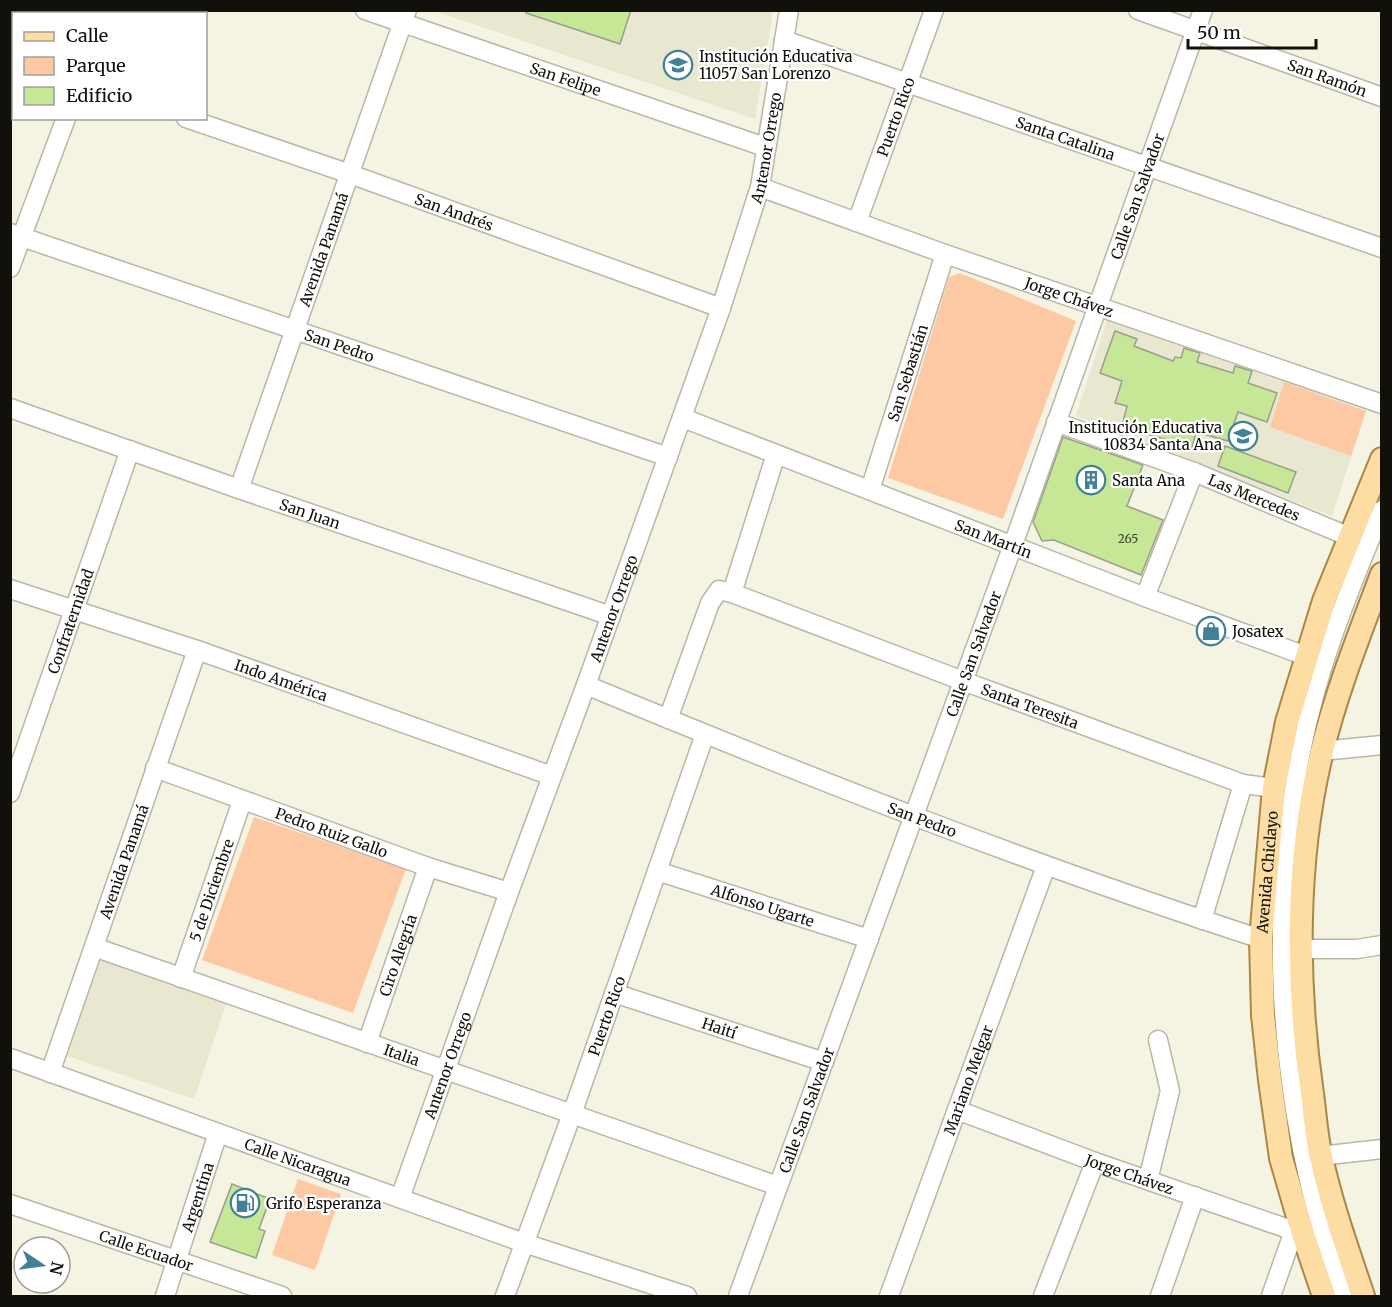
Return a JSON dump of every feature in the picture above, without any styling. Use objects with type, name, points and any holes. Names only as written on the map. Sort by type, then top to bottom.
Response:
[{"type":"main road","name":"Avenida Chiclayo","points":[[1324,1296],[1298,1232],[1281,1158],[1263,1015],[1261,939],[1274,789],[1287,722],[1324,601],[1382,459]]},
{"type":"main road","points":[[1363,1296],[1320,1156],[1302,1008],[1300,949],[1310,808],[1322,751],[1342,680],[1382,574]]},
{"type":"street","name":"San Felipe","points":[[365,10],[405,16],[765,147]]},
{"type":"street","name":"Antenor Orrego","points":[[400,1198],[721,308],[760,187],[789,10]]},
{"type":"street","name":"Puerto Rico","points":[[857,222],[934,10]]},
{"type":"street","name":"San Ramón","points":[[1138,10],[1382,97]]},
{"type":"street","name":"Calle San Salvador","points":[[738,1296],[1013,545],[1203,10]]},
{"type":"street","name":"Avenida Panamá","points":[[239,489],[405,16]]},
{"type":"street","name":"Santa Catalina","points":[[784,40],[1382,248]]},
{"type":"street","points":[[10,268],[16,236],[65,120]]},
{"type":"street","name":"San Andrés","points":[[192,120],[350,174],[721,308]]},
{"type":"street","name":"Jorge Chávez","points":[[760,187],[945,254],[1382,404]]},
{"type":"street","name":"San Pedro","points":[[16,236],[668,457]]},
{"type":"street","name":"San Sebastián","points":[[870,490],[945,254]]},
{"type":"street","name":"San Juan","points":[[10,408],[611,616]]},
{"type":"street","name":"San Martín","points":[[683,418],[1145,597],[1306,656]]},
{"type":"street","name":"Las Mercedes","points":[[1056,422],[1194,472],[1350,537]]},
{"type":"street","name":"Confraternidad","points":[[10,793],[130,450]]},
{"type":"street","points":[[668,719],[710,603],[725,592],[776,454]]},
{"type":"street","points":[[1145,597],[1194,472]]},
{"type":"street","name":"Avenida Chiclayo","points":[[1343,1296],[1309,1184],[1287,1058],[1282,956],[1284,879],[1288,824],[1295,781],[1316,689],[1344,605],[1382,510]]},
{"type":"street","name":"Indo América","points":[[10,589],[197,650],[552,776]]},
{"type":"street","name":"Santa Teresita","points":[[725,592],[1243,784],[1274,789]]},
{"type":"street","name":"Avenida Panamá","points":[[50,1072],[197,650]]},
{"type":"street","name":"San Pedro","points":[[586,685],[914,817],[1046,866],[1261,939]]},
{"type":"street","name":"Puerto Rico","points":[[505,1296],[572,1114],[705,734]]},
{"type":"street","points":[[1322,751],[1382,746]]},
{"type":"street","name":"Pedro Ruiz Gallo","points":[[156,768],[428,867],[509,892]]},
{"type":"street","points":[[1202,920],[1243,784]]},
{"type":"street","name":"5 de Diciembre","points":[[181,978],[242,801]]},
{"type":"street","name":"Mariano Melgar","points":[[889,1296],[1046,866]]},
{"type":"street","name":"Ciro Alegría","points":[[367,1042],[428,867]]},
{"type":"street","name":"Alfonso Ugarte","points":[[657,871],[869,939]]},
{"type":"street","points":[[1300,949],[1357,949],[1382,945]]},
{"type":"street","name":"Italia","points":[[93,947],[778,1186]]},
{"type":"street","name":"Haití","points":[[614,993],[824,1062]]},
{"type":"street","points":[[1148,1180],[1170,1091],[1158,1040]]},
{"type":"street","name":"Calle Nicaragua","points":[[10,1058],[524,1243],[687,1296]]},
{"type":"street","name":"Jorge Chávez","points":[[957,1110],[1095,1162],[1298,1232]]},
{"type":"street","name":"Argentina","points":[[165,1296],[218,1133]]},
{"type":"street","points":[[1320,1156],[1382,1149]]},
{"type":"street","points":[[1043,1296],[1095,1162]]},
{"type":"street","points":[[1160,1296],[1195,1196]]},
{"type":"street","name":"Calle Ecuador","points":[[10,1204],[282,1296]]},
{"type":"street","points":[[1271,1296],[1298,1232]]},
{"type":"shaded area","name":"Institución Educativa 11057 San Lorenzo","points":[[431,10],[773,11],[755,119]]},
{"type":"shaded area","name":"Institución Educativa 10834 Santa Ana","points":[[1107,320],[1366,411],[1332,516],[1076,416]]},
{"type":"shaded area","points":[[100,958],[227,1001],[194,1099],[67,1056]]},
{"type":"green space","points":[[960,273],[1076,321],[1003,519],[888,478],[949,277]]},
{"type":"green space","points":[[1284,382],[1366,411],[1351,456],[1270,427]]},
{"type":"green space","points":[[254,817],[406,869],[353,1013],[202,960]]},
{"type":"green space","points":[[298,1179],[341,1194],[315,1270],[272,1255]]},
{"type":"building","points":[[527,10],[631,10],[620,44],[526,13]]},
{"type":"building","points":[[1115,331],[1137,339],[1134,346],[1173,361],[1175,357],[1181,358],[1184,348],[1200,353],[1197,362],[1233,373],[1235,366],[1252,371],[1248,383],[1277,393],[1267,422],[1238,412],[1228,441],[1196,432],[1192,448],[1122,426],[1127,406],[1115,403],[1122,381],[1100,373]]},
{"type":"building","name":"Santa Ana","points":[[1063,437],[1143,465],[1127,506],[1163,520],[1141,575],[1054,540],[1042,541],[1033,522]]},
{"type":"building","points":[[1225,446],[1296,472],[1288,493],[1218,466]]},
{"type":"building","points":[[232,1184],[270,1199],[259,1229],[265,1231],[256,1258],[210,1242]]},
{"type":"place","name":"Institución Educativa 11057 San Lorenzo","points":[[678,65]]},
{"type":"place","name":"Institución Educativa 10834 Santa Ana","points":[[1243,436]]},
{"type":"place","name":"Santa Ana","points":[[1091,480]]},
{"type":"place","name":"Josatex","points":[[1211,631]]},
{"type":"place","name":"Grifo Esperanza","points":[[245,1203]]}]
